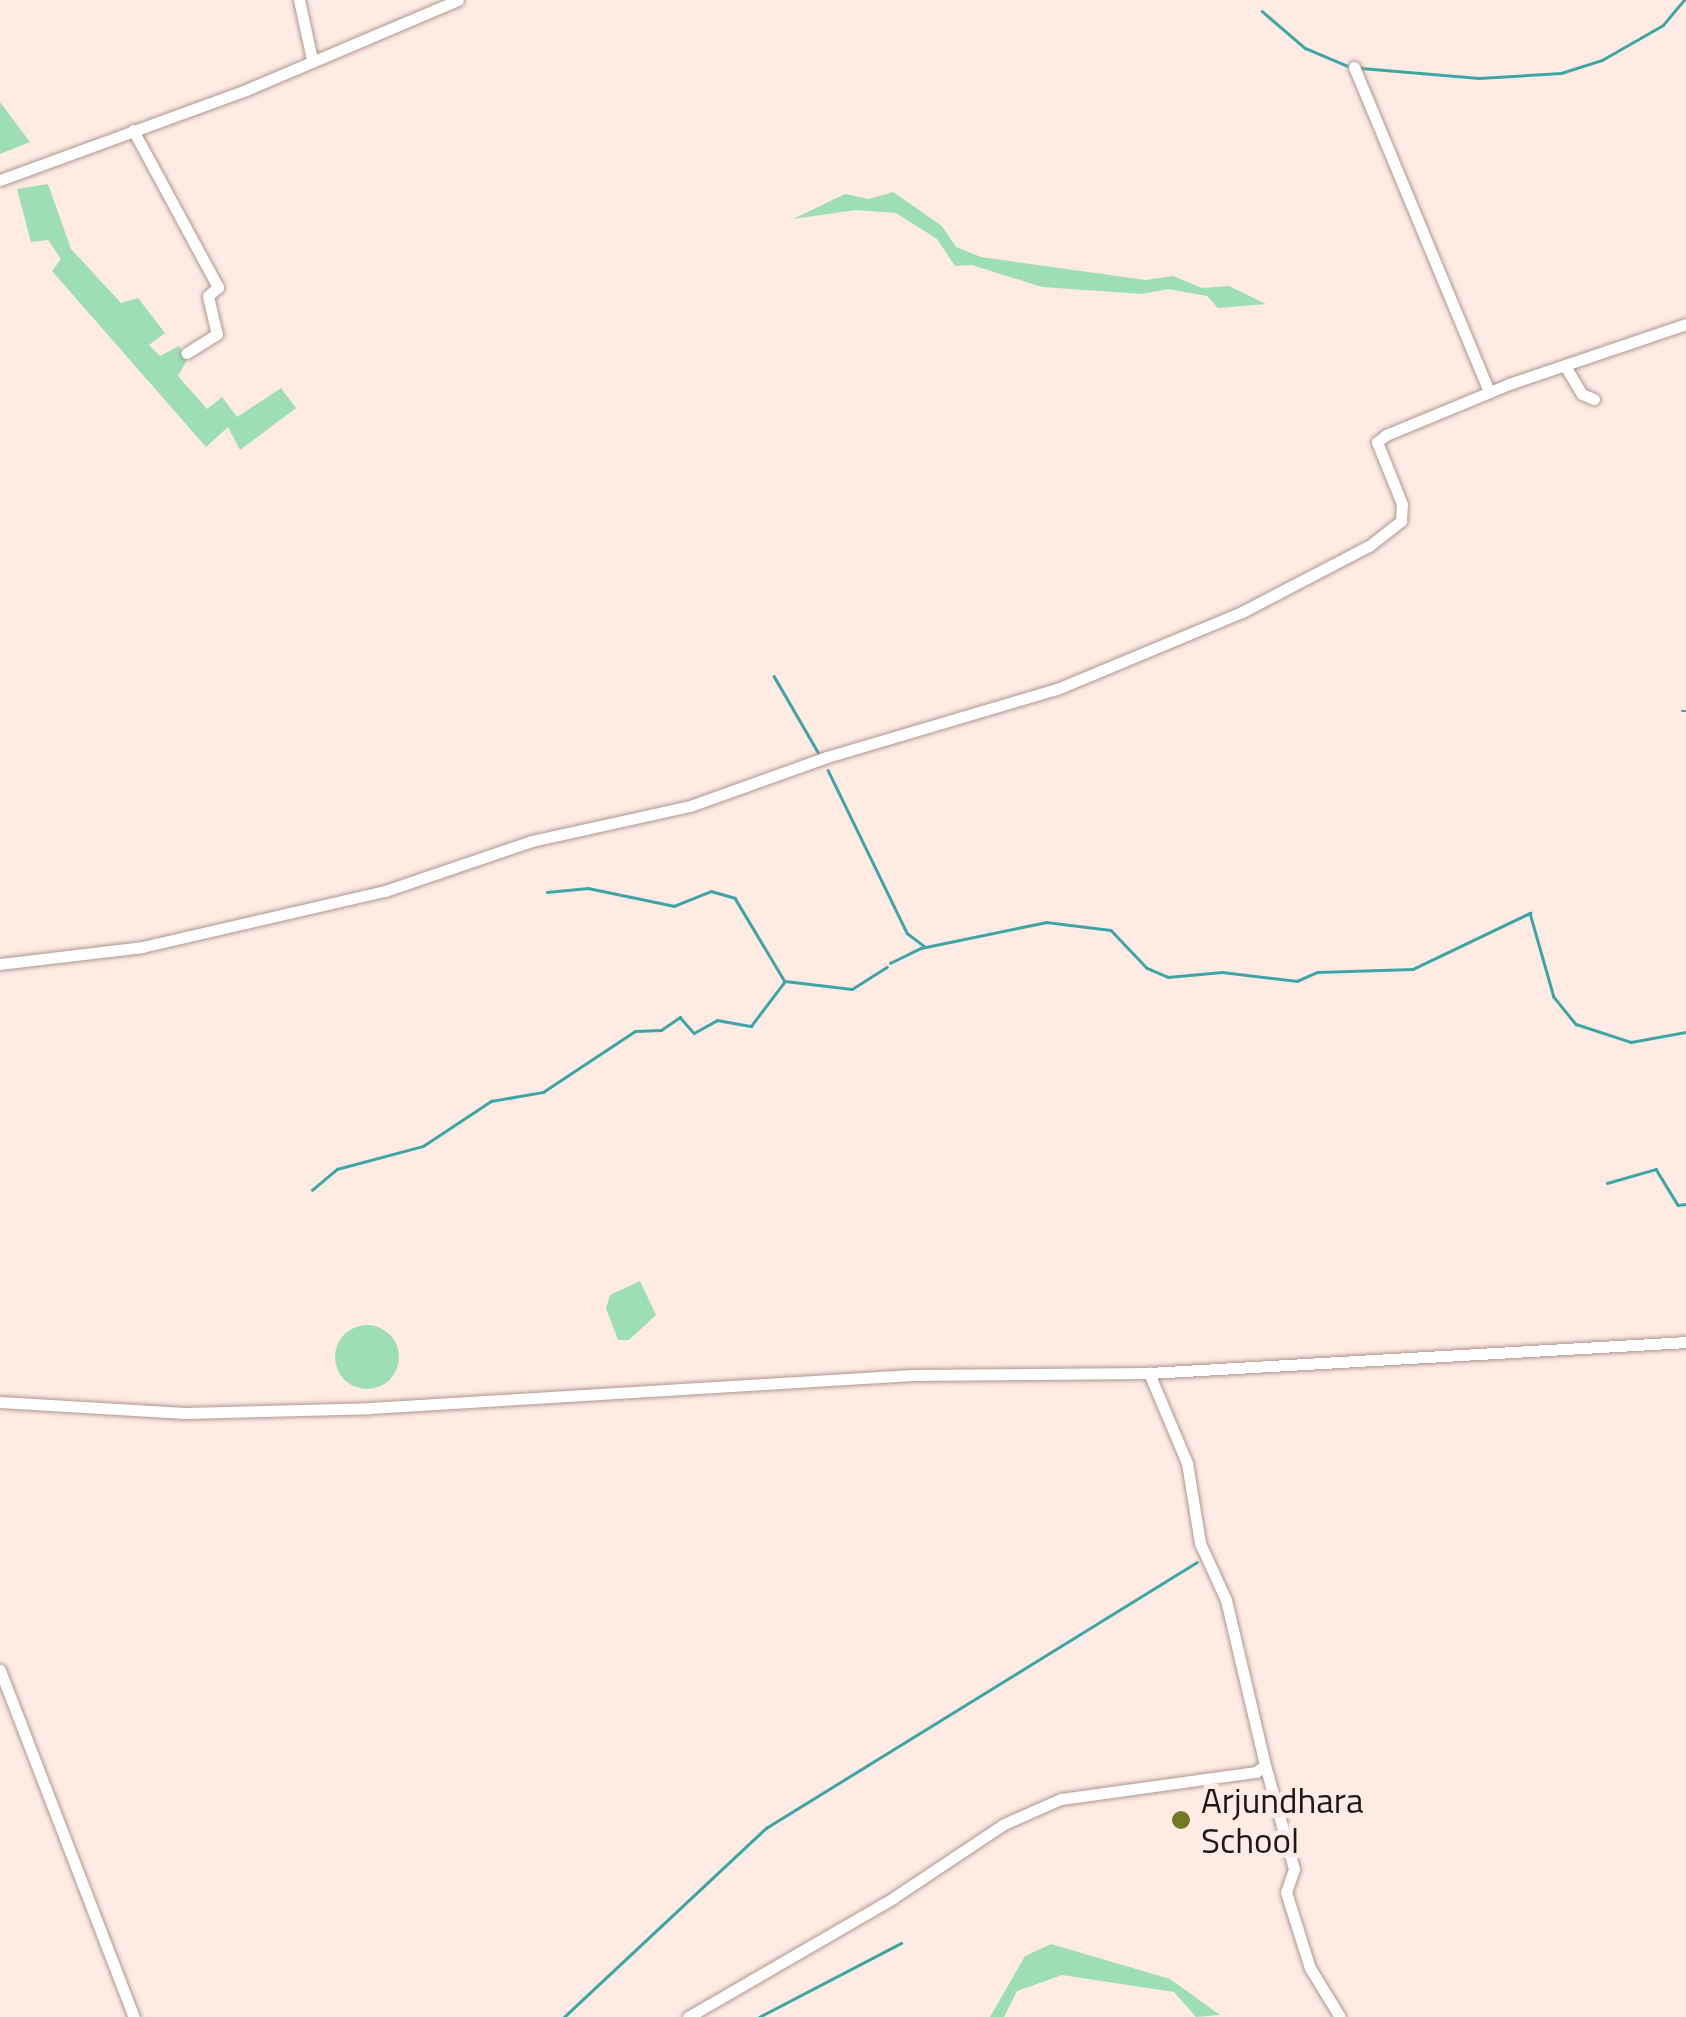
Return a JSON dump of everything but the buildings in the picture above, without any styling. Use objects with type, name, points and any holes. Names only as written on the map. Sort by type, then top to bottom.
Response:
[{"type":"street","points":[[299,0],[312,59]]},
{"type":"street","points":[[0,180],[458,0]]},
{"type":"street","points":[[1354,67],[1490,392]]},
{"type":"street","points":[[133,130],[218,287],[208,296],[217,334],[186,353]]},
{"type":"street","points":[[0,964],[142,948],[385,891],[532,841],[690,806],[827,757],[1057,689],[1242,612],[1369,546],[1400,521],[1402,504],[1377,442],[1490,392],[1686,324]]},
{"type":"street","points":[[1565,366],[1582,394],[1594,400]]},
{"type":"street","points":[[0,1402],[257,1412],[912,1375],[1149,1372],[1686,1342]]},
{"type":"street","points":[[1149,1372],[1187,1463],[1200,1544],[1226,1600],[1294,1869],[1286,1892],[1310,1968],[1340,2017]]},
{"type":"street","points":[[0,1670],[134,2017]]},
{"type":"street","points":[[688,2017],[893,1898],[1004,1824],[1060,1799],[1256,1772],[1266,1766]]},
{"type":"green space","points":[[0,102],[30,142],[0,154]]},
{"type":"green space","points":[[48,184],[71,249],[121,303],[138,298],[165,333],[149,345],[160,356],[179,346],[187,360],[178,376],[207,409],[222,397],[237,417],[281,388],[296,408],[240,450],[228,427],[206,447],[52,271],[61,259],[48,240],[31,242],[17,189]]},
{"type":"green space","points":[[893,192],[942,226],[956,247],[981,257],[1146,280],[1173,276],[1202,288],[1229,286],[1266,304],[1218,308],[1207,296],[1168,289],[1142,294],[1042,287],[972,265],[955,266],[937,239],[896,213],[856,210],[793,219],[845,194],[869,199]]},
{"type":"green space","points":[[640,1281],[656,1315],[629,1340],[618,1340],[606,1308],[610,1295]]},
{"type":"green space","points":[[367,1325],[390,1334],[399,1357],[390,1380],[367,1389],[344,1380],[335,1357],[344,1334]]},
{"type":"green space","points":[[1051,1944],[1170,1979],[1220,2015],[1196,2017],[1174,1992],[1062,1975],[1017,1991],[1004,2017],[990,2017],[1025,1956]]},
{"type":"waterway","points":[[1361,68],[1479,78],[1561,73],[1602,60],[1663,25],[1684,0]]},
{"type":"waterway","points":[[1262,11],[1305,48],[1348,66]]},
{"type":"waterway","points":[[774,676],[818,752]]},
{"type":"waterway","points":[[828,770],[907,933],[924,946]]},
{"type":"waterway","points":[[547,892],[588,888],[674,906],[711,891],[735,898],[784,980]]},
{"type":"waterway","points":[[890,963],[921,948],[1046,922],[1111,930],[1147,968],[1168,977],[1222,972],[1297,981],[1317,972],[1413,969],[1530,913],[1554,997],[1576,1024],[1631,1042],[1686,1032]]},
{"type":"waterway","points":[[312,1190],[337,1169],[423,1146],[491,1101],[543,1092],[635,1031],[661,1030],[680,1017],[694,1033],[717,1020],[751,1026],[785,981],[852,989],[887,967]]},
{"type":"waterway","points":[[1607,1183],[1656,1169],[1678,1205],[1686,1204]]},
{"type":"waterway","points":[[564,2017],[766,1828],[1197,1562]]},
{"type":"waterway","points":[[759,2017],[901,1943]]},
{"type":"place","name":"Arjundhara School","points":[[1181,1820]]}]
